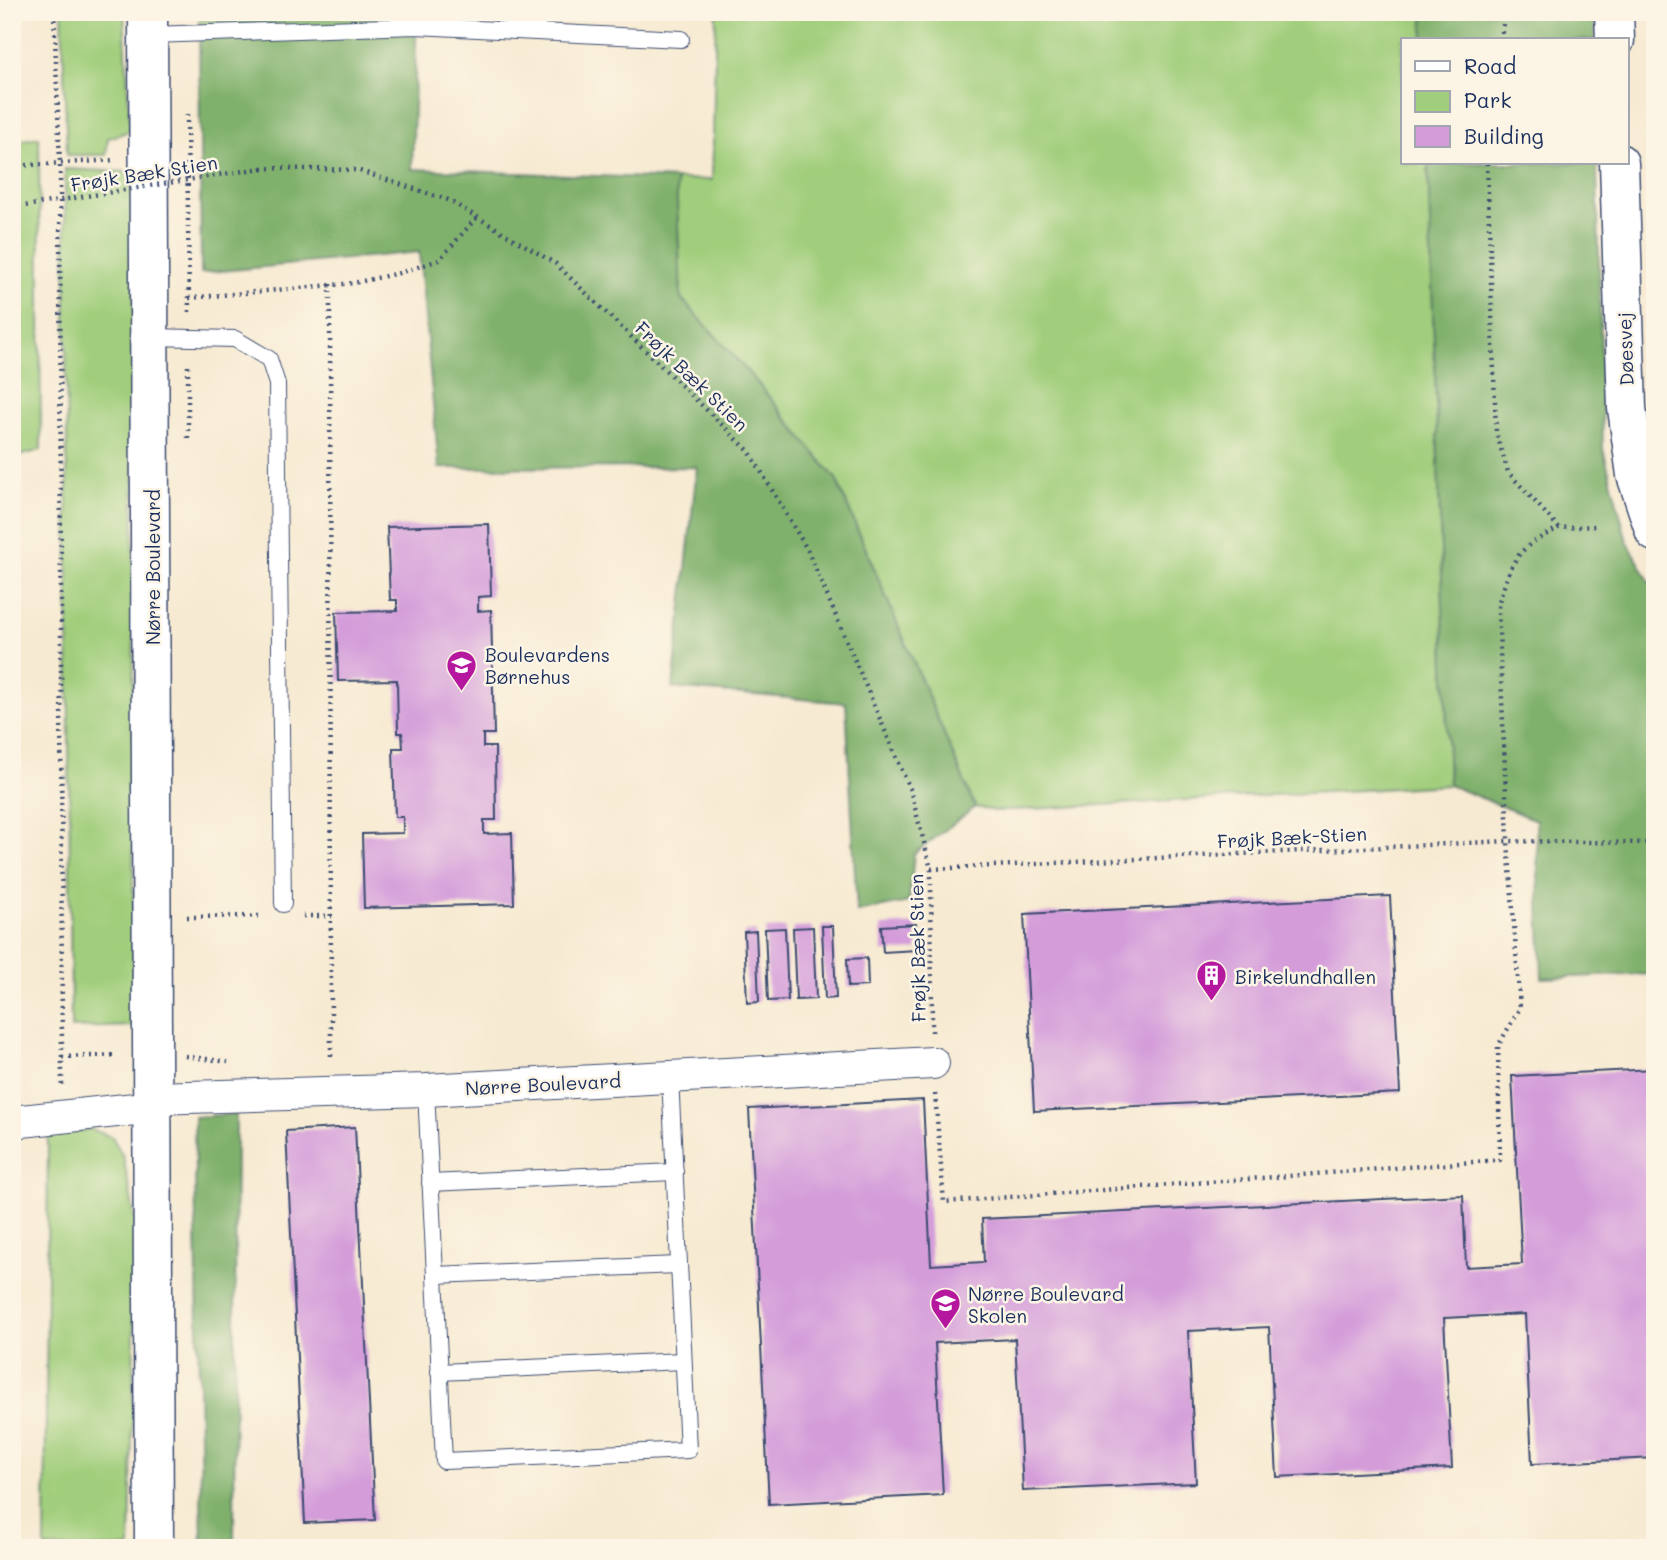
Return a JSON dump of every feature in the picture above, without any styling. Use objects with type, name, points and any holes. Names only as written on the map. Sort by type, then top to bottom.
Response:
[{"type":"street","points":[[1614,12],[1615,38]]},
{"type":"street","name":"Nørre Boulevard","points":[[149,24],[155,1548]]},
{"type":"street","name":"Døesvej","points":[[1619,164],[1627,408],[1636,475],[1655,532]]},
{"type":"street","name":"Nørre Boulevard","points":[[154,1103],[933,1063]]},
{"type":"street","points":[[12,1122],[154,1103]]},
{"type":"lane","name":"Nørre Boulevard","points":[[149,24],[416,26],[681,39]]},
{"type":"lane","points":[[151,337],[235,339],[269,359],[277,384],[288,910]]},
{"type":"lane","points":[[426,1090],[443,1461],[688,1450],[670,1077]]},
{"type":"lane","points":[[430,1183],[675,1172]]},
{"type":"lane","points":[[435,1275],[678,1265]]},
{"type":"lane","points":[[439,1372],[683,1361]]},
{"type":"path","points":[[54,12],[60,162],[62,1117]]},
{"type":"path","points":[[1501,38],[1505,12]]},
{"type":"path","points":[[1654,12],[1655,25]]},
{"type":"path","points":[[12,166],[151,158]]},
{"type":"path","points":[[1487,164],[1496,433],[1507,472],[1559,528]]},
{"type":"path","name":"Frøjk Bæk Stien","points":[[12,208],[262,168],[357,170],[448,200],[556,264],[749,451],[808,551],[910,789],[931,869],[933,1063],[944,1202],[1500,1160],[1498,1046],[1520,1008],[1508,841]]},
{"type":"path","points":[[189,298],[354,283],[439,260],[477,217]]},
{"type":"path","points":[[330,284],[331,1061]]},
{"type":"path","points":[[1508,841],[1499,604],[1510,569],[1526,544],[1559,528],[1596,526]]},
{"type":"path","name":"Frøjk Bæk-Stien","points":[[931,869],[1508,841],[1655,843]]},
{"type":"path","points":[[288,910],[332,916]]},
{"type":"path","points":[[186,917],[266,916]]},
{"type":"path","points":[[918,1032],[932,1031]]},
{"type":"path","points":[[62,1057],[153,1053],[237,1063]]},
{"type":"path","points":[[318,1062],[345,1060]]},
{"type":"green space","points":[[62,12],[124,12],[130,131],[108,138],[106,155],[67,155]]},
{"type":"green space","points":[[199,12],[417,12],[412,169],[676,179],[681,298],[755,380],[836,479],[975,807],[914,854],[909,902],[857,912],[846,703],[673,688],[697,467],[439,468],[419,252],[201,273]]},
{"type":"green space","points":[[716,12],[1423,12],[1424,38],[1401,38],[1401,164],[1428,164],[1449,785],[996,811],[975,807],[836,479],[755,380],[681,298],[676,179],[712,180]]},
{"type":"green space","points":[[1423,12],[1594,12],[1595,38],[1424,38]]},
{"type":"green space","points":[[39,137],[41,450],[12,458],[12,142]]},
{"type":"green space","points":[[1428,164],[1597,164],[1603,449],[1627,541],[1655,592],[1655,974],[1542,978],[1536,820],[1449,785]]},
{"type":"green space","points":[[65,169],[127,172],[134,202],[133,1026],[71,1028]]},
{"type":"green space","points":[[236,1114],[234,1548],[202,1548],[194,1117]]},
{"type":"green space","points":[[90,1129],[112,1137],[123,1156],[136,1224],[130,1548],[45,1548],[48,1137]]},
{"type":"building","points":[[489,524],[491,596],[478,597],[478,611],[491,610],[494,734],[483,734],[483,747],[495,747],[496,820],[484,820],[484,834],[512,833],[514,904],[364,908],[362,834],[403,833],[403,817],[395,817],[393,748],[403,748],[402,733],[398,733],[397,680],[338,681],[336,612],[397,611],[397,600],[390,600],[387,527]]},
{"type":"building","name":"Birkelundhallen","points":[[1390,896],[1400,1093],[1034,1111],[1024,914]]},
{"type":"building","points":[[916,924],[917,950],[883,952],[881,926]]},
{"type":"building","points":[[822,926],[833,926],[836,998],[825,999]]},
{"type":"building","points":[[813,927],[816,999],[796,1000],[793,928]]},
{"type":"building","points":[[785,928],[788,1000],[768,1001],[765,929]]},
{"type":"building","points":[[756,931],[759,1002],[747,1003],[744,932]]},
{"type":"building","points":[[867,958],[868,986],[848,987],[847,959]]},
{"type":"building","points":[[1655,1069],[1655,1458],[1532,1464],[1525,1314],[1444,1318],[1452,1468],[1277,1477],[1269,1327],[1188,1331],[1196,1483],[1023,1491],[1015,1339],[935,1343],[943,1495],[769,1504],[749,1109],[923,1100],[931,1265],[984,1262],[982,1219],[1463,1195],[1466,1267],[1522,1264],[1512,1076]]},
{"type":"building","points":[[355,1127],[375,1520],[305,1523],[286,1131]]},
{"type":"place","name":"Boulevardens Børnehus","points":[[462,692]]},
{"type":"place","name":"Birkelundhallen","points":[[1212,1003]]},
{"type":"place","name":"Nørre Boulevard Skolen","points":[[945,1331]]}]
